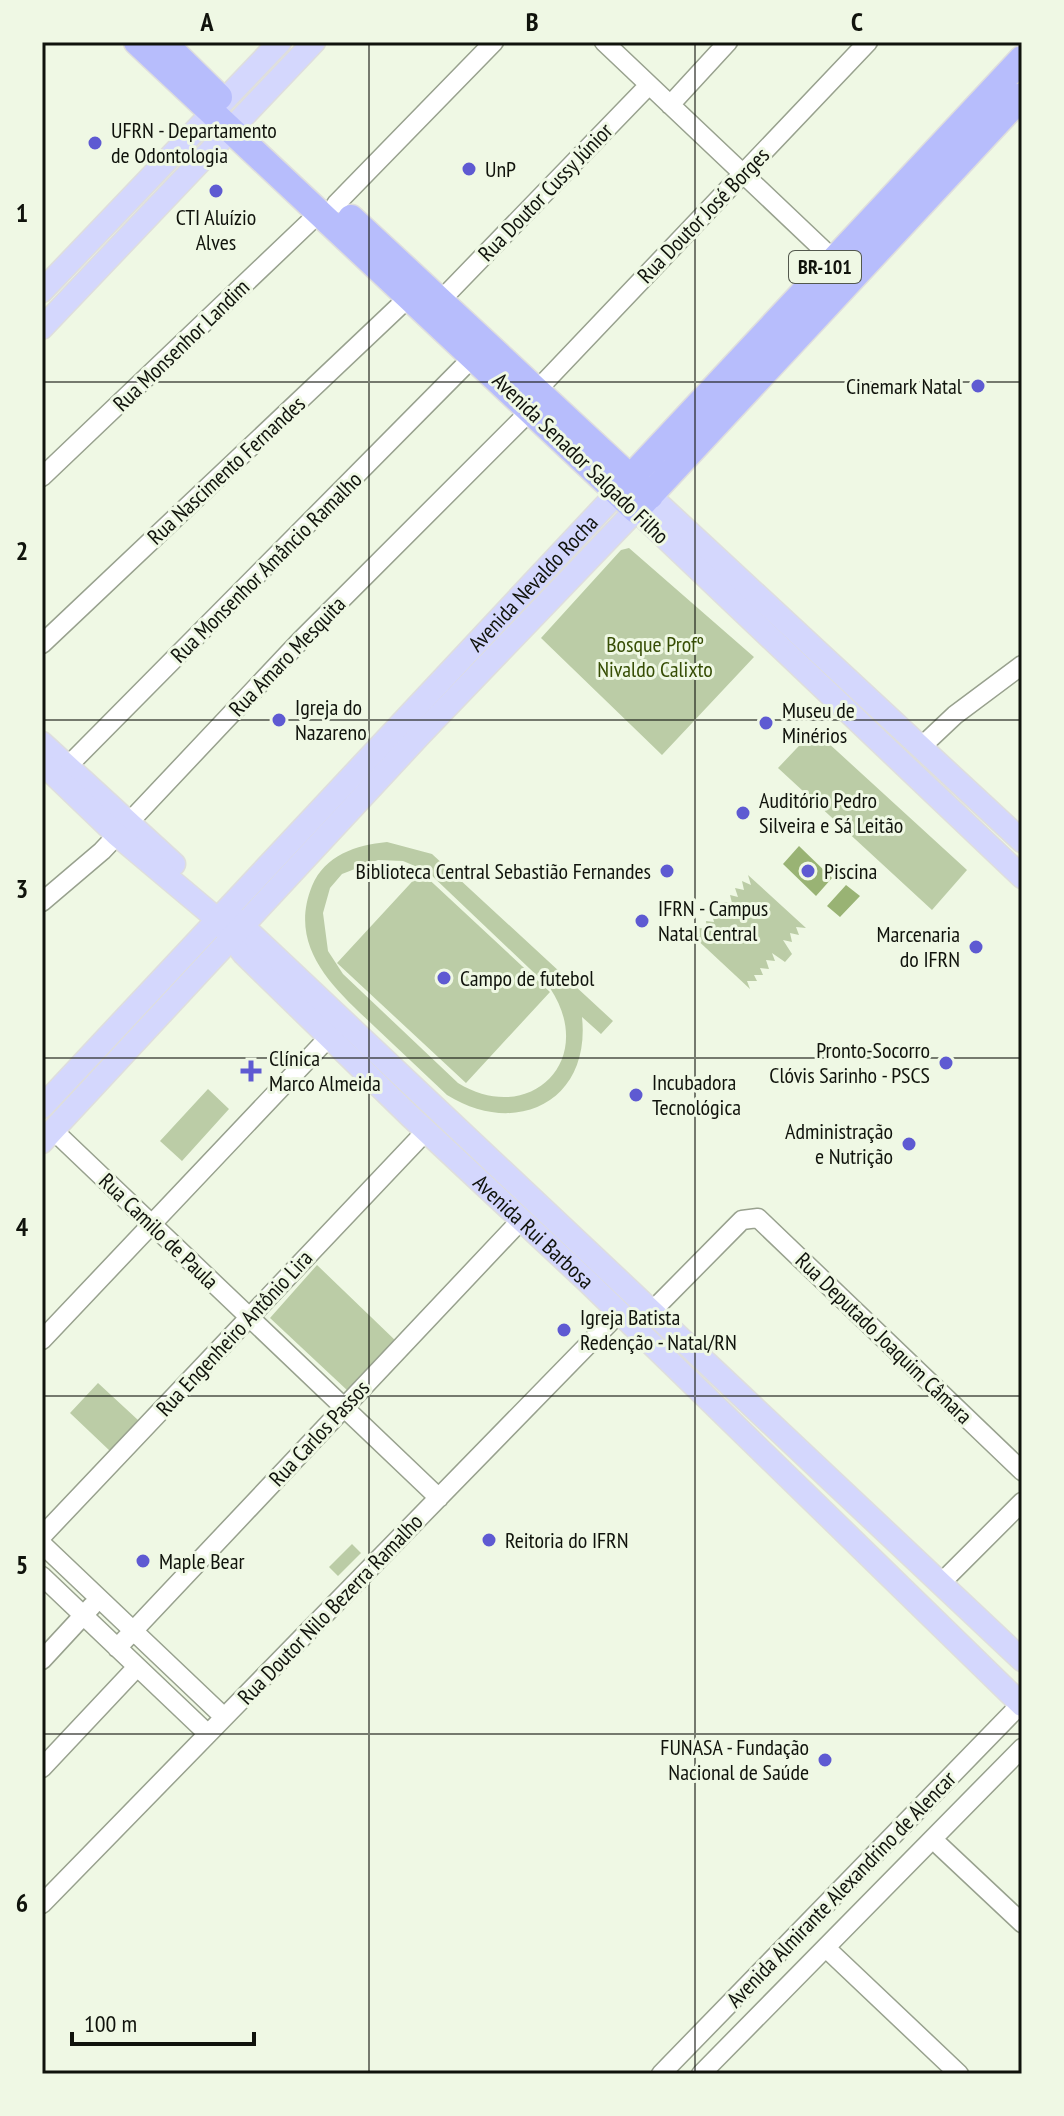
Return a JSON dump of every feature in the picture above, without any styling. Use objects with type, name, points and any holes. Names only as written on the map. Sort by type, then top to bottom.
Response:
[{"type":"highway","name":"Avenida Senador Salgado Filho","points":[[137,42],[217,106],[328,208],[442,299],[535,399],[643,503]]},
{"type":"highway","name":"Avenida Senador Salgado Filho","points":[[163,42],[217,106]]},
{"type":"highway","name":"Avenida Nevaldo Rocha","points":[[624,485],[1022,59]]},
{"type":"highway","name":"Avenida Nevaldo Rocha","points":[[643,503],[1022,96]]},
{"type":"highway","name":"Avenida Senador Salgado Filho","points":[[328,208],[410,296],[474,356],[535,399]]},
{"type":"main road","points":[[42,291],[280,42]]},
{"type":"main road","points":[[42,328],[314,42]]},
{"type":"main road","name":"Avenida Nevaldo Rocha","points":[[42,1107],[624,485]]},
{"type":"main road","name":"Avenida Senador Salgado Filho","points":[[643,503],[821,667],[920,748],[1022,841]]},
{"type":"main road","name":"Avenida Nevaldo Rocha","points":[[48,1136],[419,736],[643,503]]},
{"type":"main road","name":"Avenida Senador Salgado Filho","points":[[821,667],[1022,877]]},
{"type":"main road","name":"Avenida Rui Barbosa","points":[[51,764],[222,915],[329,1037],[589,1283],[1022,1706]]},
{"type":"main road","name":"Avenida Rui Barbosa","points":[[236,933],[410,1082],[1022,1660]]},
{"type":"main road","points":[[391,1097],[410,1082]]},
{"type":"main road","points":[[418,1123],[420,1106],[431,1103]]},
{"type":"main road","points":[[589,1283],[608,1269]]},
{"type":"street","name":"Rua Monsenhor Landim","points":[[42,477],[328,208],[494,42]]},
{"type":"street","points":[[604,42],[833,259]]},
{"type":"street","points":[[670,105],[728,42]]},
{"type":"street","name":"Rua Doutor José Borges","points":[[535,399],[868,42]]},
{"type":"street","name":"Rua Doutor Cussy Júnior","points":[[442,299],[649,85]]},
{"type":"street","name":"Rua Nascimento Fernandes","points":[[42,644],[410,296]]},
{"type":"street","name":"Rua Monsenhor Amâncio Ramalho","points":[[51,764],[474,356]]},
{"type":"street","name":"Rua Amaro Mesquita","points":[[42,902],[123,828],[535,399]]},
{"type":"street","points":[[920,748],[955,715],[1022,665]]},
{"type":"street","points":[[42,1340],[329,1037]]},
{"type":"street","name":"Rua Engenheiro Antônio Lira","points":[[42,1536],[249,1317],[418,1123]]},
{"type":"street","name":"Rua Camilo de Paula","points":[[48,1136],[152,1224],[439,1498]]},
{"type":"street","name":"Rua Deputado Joaquim Câmara","points":[[653,1310],[742,1220],[758,1218],[1022,1471]]},
{"type":"street","name":"Rua Carlos Passos","points":[[117,1648],[522,1219]]},
{"type":"street","name":"Rua Doutor Nilo Bezerra Ramalho","points":[[42,1904],[619,1313]]},
{"type":"street","points":[[942,1582],[1022,1502]]},
{"type":"street","points":[[42,1544],[224,1717]]},
{"type":"street","points":[[42,1576],[208,1734]]},
{"type":"street","points":[[42,1660],[99,1598]]},
{"type":"street","points":[[42,1768],[137,1667]]},
{"type":"street","name":"Avenida Almirante Alexandrino de Alencar","points":[[661,2074],[1022,1706]]},
{"type":"street","name":"Avenida Almirante Alexandrino de Alencar","points":[[701,2074],[1022,1748]]},
{"type":"street","points":[[940,1846],[1022,1923]]},
{"type":"street","points":[[829,1902],[849,1924]]},
{"type":"street","points":[[826,1948],[959,2074]]},
{"type":"street","points":[[714,2020],[734,2040]]},
{"type":"green space","name":"Bosque Profº Nivaldo Calixto","points":[[629,548],[754,657],[662,755],[541,638],[621,550]]},
{"type":"green space","points":[[814,730],[967,870],[932,910],[778,768]]},
{"type":"green space","points":[[387,842],[432,854],[613,1021],[601,1034],[582,1017],[582,1047],[574,1071],[561,1090],[544,1104],[522,1112],[498,1113],[473,1107],[447,1095],[345,998],[319,966],[310,948],[306,929],[306,908],[312,886],[333,859],[375,843]],"holes":[[[378,860],[403,861],[427,871],[550,988],[563,1015],[566,1039],[561,1061],[549,1079],[531,1091],[510,1097],[485,1095],[458,1083],[343,974],[328,951],[323,913],[330,888],[342,874]]]},
{"type":"green space","name":"Campo de futebol","points":[[421,872],[550,992],[466,1083],[337,963]]},
{"type":"green space","points":[[748,875],[806,928],[796,927],[799,935],[790,933],[792,942],[783,940],[792,954],[785,962],[772,953],[775,961],[766,960],[769,969],[760,968],[763,975],[754,975],[757,981],[747,981],[750,989],[692,935],[700,936],[699,928],[707,929],[706,921],[714,922],[712,914],[721,916],[719,908],[726,910],[724,902],[732,903],[730,895],[738,897],[735,888],[744,890],[742,881],[751,885]]},
{"type":"green space","points":[[208,1089],[229,1109],[182,1161],[160,1141]]},
{"type":"green space","points":[[317,1265],[397,1342],[348,1391],[270,1318]]},
{"type":"green space","points":[[98,1383],[138,1420],[110,1451],[70,1413]]},
{"type":"green space","points":[[352,1544],[361,1553],[338,1576],[329,1567]]},
{"type":"shaded area","name":"Piscina","points":[[799,846],[832,878],[816,896],[783,864]]},
{"type":"shaded area","name":"Piscina","points":[[846,885],[860,896],[840,917],[827,906]]},
{"type":"place","name":"UFRN - Departamento de Odontologia","points":[[95,143]]},
{"type":"place","name":"UnP","points":[[469,169]]},
{"type":"place","name":"CTI Aluízio Alves","points":[[216,191]]},
{"type":"place","name":"Cinemark Natal","points":[[978,386]]},
{"type":"place","name":"Igreja do Nazareno","points":[[279,720]]},
{"type":"place","name":"Museu de Minérios","points":[[766,723]]},
{"type":"place","name":"Auditório Pedro Silveira e Sá Leitão","points":[[743,813]]},
{"type":"place","name":"Biblioteca Central Sebastião Fernandes","points":[[667,871]]},
{"type":"place","name":"Piscina","points":[[808,871]]},
{"type":"place","name":"IFRN - Campus Natal Central","points":[[642,921]]},
{"type":"place","name":"Marcenaria do IFRN","points":[[976,947]]},
{"type":"place","name":"Campo de futebol","points":[[444,978]]},
{"type":"place","name":"Pronto-Socorro Clóvis Sarinho - PSCS","points":[[946,1063]]},
{"type":"place","name":"Clínica Marco Almeida","points":[[251,1071]]},
{"type":"place","name":"Incubadora Tecnológica","points":[[636,1095]]},
{"type":"place","name":"Administração e Nutrição","points":[[909,1144]]},
{"type":"place","name":"Igreja Batista Redenção - Natal/RN","points":[[564,1330]]},
{"type":"place","name":"Reitoria do IFRN","points":[[489,1540]]},
{"type":"place","name":"Maple Bear","points":[[143,1561]]},
{"type":"place","name":"FUNASA - Fundação Nacional de Saúde","points":[[825,1760]]}]
